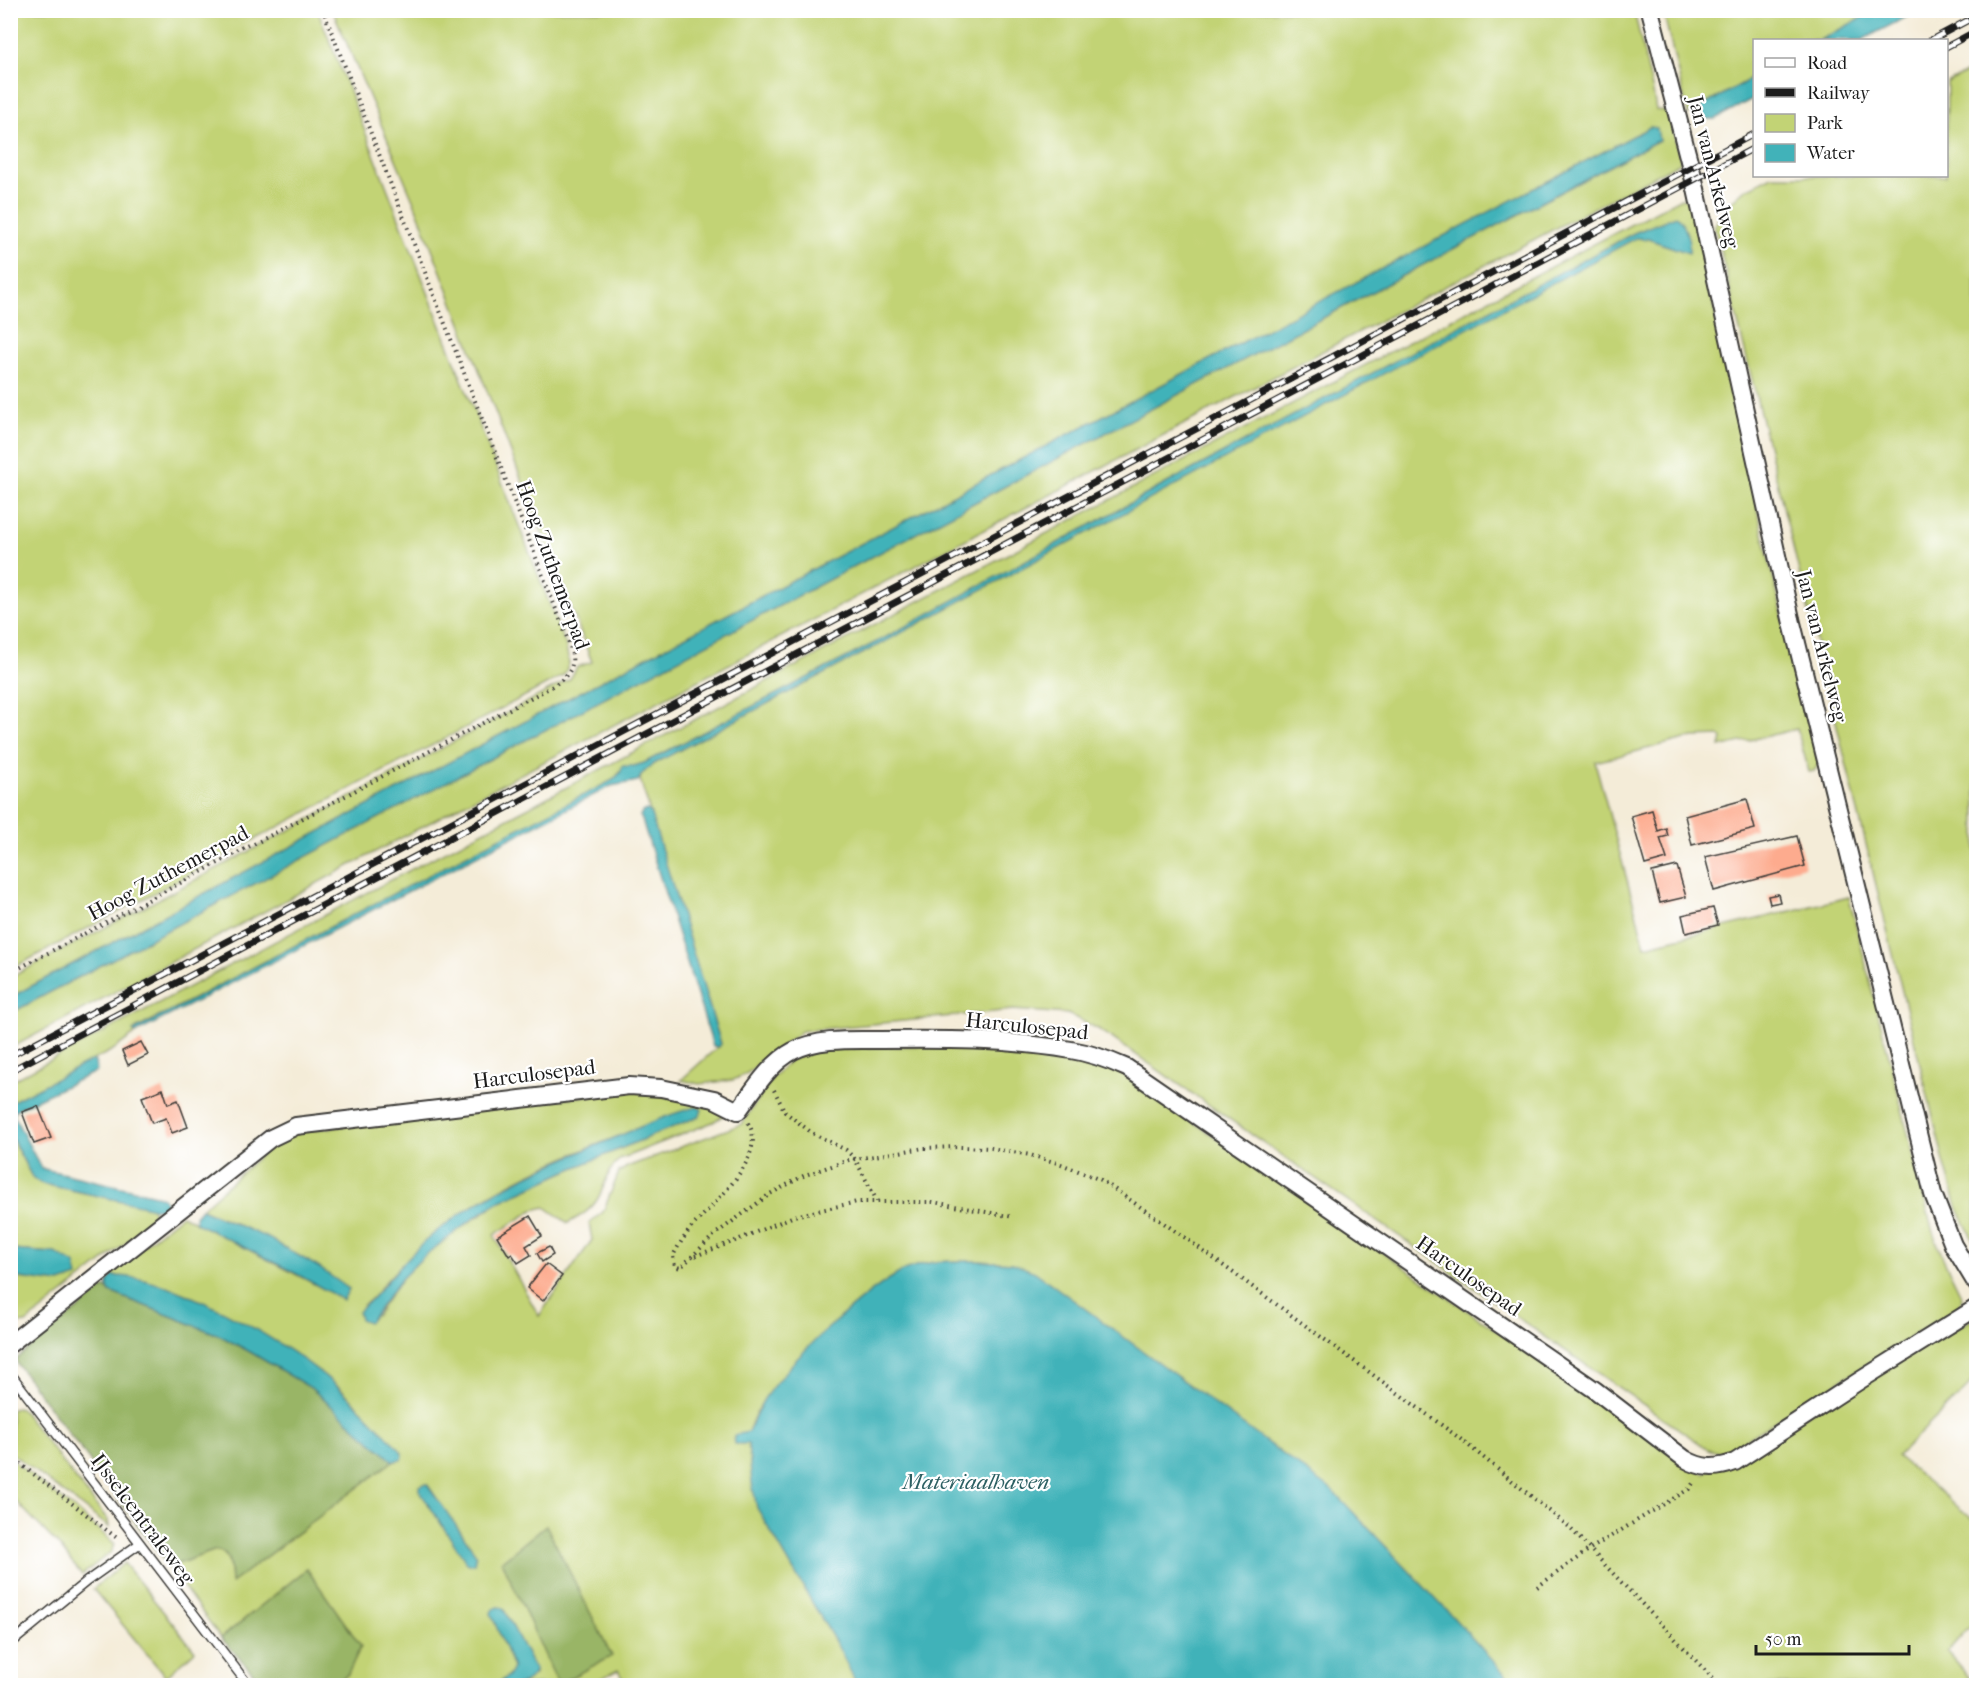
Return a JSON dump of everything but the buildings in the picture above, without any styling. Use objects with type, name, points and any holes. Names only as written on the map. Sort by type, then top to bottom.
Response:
[{"type":"street","name":"Jan van Arkelweg","points":[[1650,10],[1694,180],[1791,619],[1932,1186],[1953,1245],[1977,1283]]},
{"type":"street","name":"Harculosepad","points":[[10,1344],[271,1138],[296,1126],[629,1086],[661,1088],[714,1099],[738,1112],[781,1060],[794,1050],[815,1044],[863,1040],[1021,1044],[1094,1055],[1139,1075],[1595,1390],[1685,1459],[1706,1467]]},
{"type":"street","points":[[1706,1467],[1728,1465],[1741,1458],[1977,1308]]},
{"type":"lane","name":"IJsselcentraleweg","points":[[10,1373],[249,1686]]},
{"type":"lane","points":[[10,1644],[87,1581],[139,1544]]},
{"type":"path","name":"Hoog Zuthemerpad","points":[[10,973],[553,686],[568,676],[573,663],[572,651],[323,10]]},
{"type":"path","points":[[765,1077],[785,1112],[812,1133],[846,1150],[855,1159],[878,1201]]},
{"type":"path","points":[[738,1112],[752,1130],[751,1149],[743,1168],[731,1186],[680,1242],[673,1256],[675,1266],[680,1268],[708,1242],[771,1194],[805,1175],[855,1159],[924,1148],[991,1148],[1030,1155],[1061,1164],[1101,1180],[1187,1239],[1458,1437],[1568,1526],[1720,1686]]},
{"type":"path","points":[[692,1257],[794,1216],[857,1202],[933,1202],[1012,1216]]},
{"type":"path","points":[[10,1456],[99,1523],[130,1550]]},
{"type":"path","points":[[1537,1587],[1590,1549],[1689,1489],[1706,1467]]},
{"type":"green space","points":[[11,10],[318,11],[566,646],[569,664],[564,675],[557,679],[11,969]]},
{"type":"green space","points":[[333,11],[1634,11],[1656,110],[1668,111],[1681,162],[468,802],[11,1048],[11,1013],[1659,140],[1650,127],[554,706],[11,997],[11,977],[570,679],[577,667],[592,662],[414,202]]},
{"type":"green space","points":[[1663,11],[1876,11],[1822,39],[1753,39],[1753,78],[1688,114]]},
{"type":"green space","points":[[1976,67],[1976,1246],[1957,1207],[1944,1162],[1714,225],[1733,200],[1744,190],[1770,177],[1948,177],[1948,82]]},
{"type":"green space","points":[[1681,198],[1690,199],[1768,556],[1819,764],[1814,771],[1809,772],[1797,729],[1720,747],[1722,739],[1720,736],[1693,737],[1595,762],[1645,946],[1849,897],[1932,1229],[1962,1297],[1958,1308],[1732,1448],[1721,1453],[1708,1449],[1100,1030],[1068,1014],[1013,1010],[802,1031],[746,1074],[733,1080],[699,1084],[681,1080],[721,1044],[640,779],[653,764],[1636,237],[1686,252],[1673,217],[1634,233],[1182,475],[888,636],[644,763],[623,769],[613,780],[135,1029],[136,1033],[113,1050],[11,1102],[11,1081]]},
{"type":"green space","points":[[946,1045],[1053,1053],[1116,1069],[1704,1473],[1976,1317],[1976,1379],[1897,1456],[1976,1522],[1976,1619],[1947,1652],[1976,1685],[626,1686],[618,1670],[588,1685],[521,1685],[534,1675],[535,1670],[503,1608],[513,1668],[510,1674],[496,1685],[333,1685],[348,1674],[307,1569],[221,1638],[169,1567],[216,1550],[225,1554],[227,1558],[231,1582],[396,1461],[360,1408],[340,1388],[313,1367],[244,1323],[208,1304],[172,1289],[139,1279],[112,1276],[117,1266],[182,1215],[343,1299],[349,1289],[235,1223],[201,1209],[272,1145],[296,1132],[633,1090],[718,1106],[724,1115],[713,1122],[620,1159],[611,1169],[594,1204],[588,1211],[568,1223],[545,1207],[533,1210],[494,1235],[539,1316],[592,1240],[589,1223],[603,1212],[619,1172],[742,1124],[772,1078],[790,1060],[819,1049]],"holes":[[[697,1107],[699,1116],[501,1201],[423,1257],[402,1278],[376,1316],[363,1305],[373,1298],[385,1282],[426,1241],[464,1211],[488,1196],[566,1157]],[[968,1261],[1012,1263],[750,1462],[748,1434],[755,1415],[770,1392],[814,1343],[863,1299],[904,1271],[921,1264]],[[427,1484],[442,1522],[419,1490]]]},
{"type":"green space","points":[[10,1136],[33,1179],[43,1184],[152,1207],[156,1219],[26,1323],[11,1325],[11,1277],[60,1283],[55,1253],[11,1250]]},
{"type":"green space","points":[[105,1287],[110,1292],[219,1335],[311,1388],[393,1461],[231,1583],[228,1558],[221,1551],[216,1550],[169,1567],[17,1364],[16,1359]]},
{"type":"green space","points":[[21,1409],[108,1520],[109,1527],[11,1453],[11,1410]]},
{"type":"green space","points":[[11,1459],[114,1543],[112,1551],[82,1575],[60,1547],[11,1496]]},
{"type":"green space","points":[[546,1525],[612,1656],[566,1680],[557,1682],[502,1561]]},
{"type":"green space","points":[[124,1563],[195,1651],[166,1677],[93,1589]]},
{"type":"green space","points":[[307,1569],[361,1646],[348,1674],[333,1685],[264,1685],[221,1638]]},
{"type":"water","points":[[1876,10],[1918,11],[1864,39],[1822,39]]},
{"type":"water","points":[[1753,78],[1753,99],[1715,119],[1704,119],[1701,115],[1701,107]]},
{"type":"water","points":[[1650,127],[1657,128],[1659,140],[11,1013],[11,997],[554,706]]},
{"type":"water","points":[[1676,216],[1687,233],[1689,253],[1648,239],[1636,238],[653,764],[638,781],[611,786],[136,1033],[133,1031],[613,780],[623,766],[644,763],[888,636],[1182,475],[1634,233]]},
{"type":"water","points":[[646,810],[650,811],[721,1044],[719,1047],[713,1046],[640,816]]},
{"type":"water","points":[[92,1060],[95,1062],[97,1071],[15,1110],[14,1116],[40,1166],[44,1169],[160,1196],[166,1205],[163,1209],[43,1184],[33,1179],[11,1136],[11,1102]]},
{"type":"water","points":[[697,1107],[702,1109],[700,1116],[564,1172],[482,1212],[423,1257],[402,1278],[370,1321],[360,1319],[358,1312],[422,1244],[480,1201],[564,1159],[663,1118]]},
{"type":"water","points":[[201,1209],[270,1239],[318,1267],[349,1289],[343,1300],[196,1223],[195,1216]]},
{"type":"water","points":[[11,1250],[55,1253],[75,1264],[78,1277],[60,1283],[11,1277]]},
{"type":"water","name":"Materiaalhaven","points":[[977,1261],[1012,1263],[1035,1272],[1333,1491],[1515,1685],[857,1685],[840,1650],[757,1508],[748,1444],[735,1444],[734,1435],[748,1432],[764,1399],[809,1346],[849,1310],[888,1280],[905,1270],[922,1264]]},
{"type":"water","points":[[112,1276],[136,1278],[193,1297],[282,1345],[326,1377],[355,1403],[401,1451],[403,1456],[401,1460],[393,1461],[311,1388],[252,1353],[219,1335],[110,1292],[108,1284]]},
{"type":"water","points":[[427,1484],[476,1554],[474,1564],[466,1562],[419,1490],[419,1486]]},
{"type":"water","points":[[498,1607],[503,1608],[535,1670],[528,1680],[519,1685],[496,1685],[510,1674],[513,1668],[491,1613]]},
{"type":"railway","points":[[1933,39],[1976,16]]},
{"type":"railway","points":[[1948,46],[1976,31]]},
{"type":"railway","points":[[10,1056],[1753,135]]},
{"type":"railway","points":[[10,1071],[1753,149]]}]
